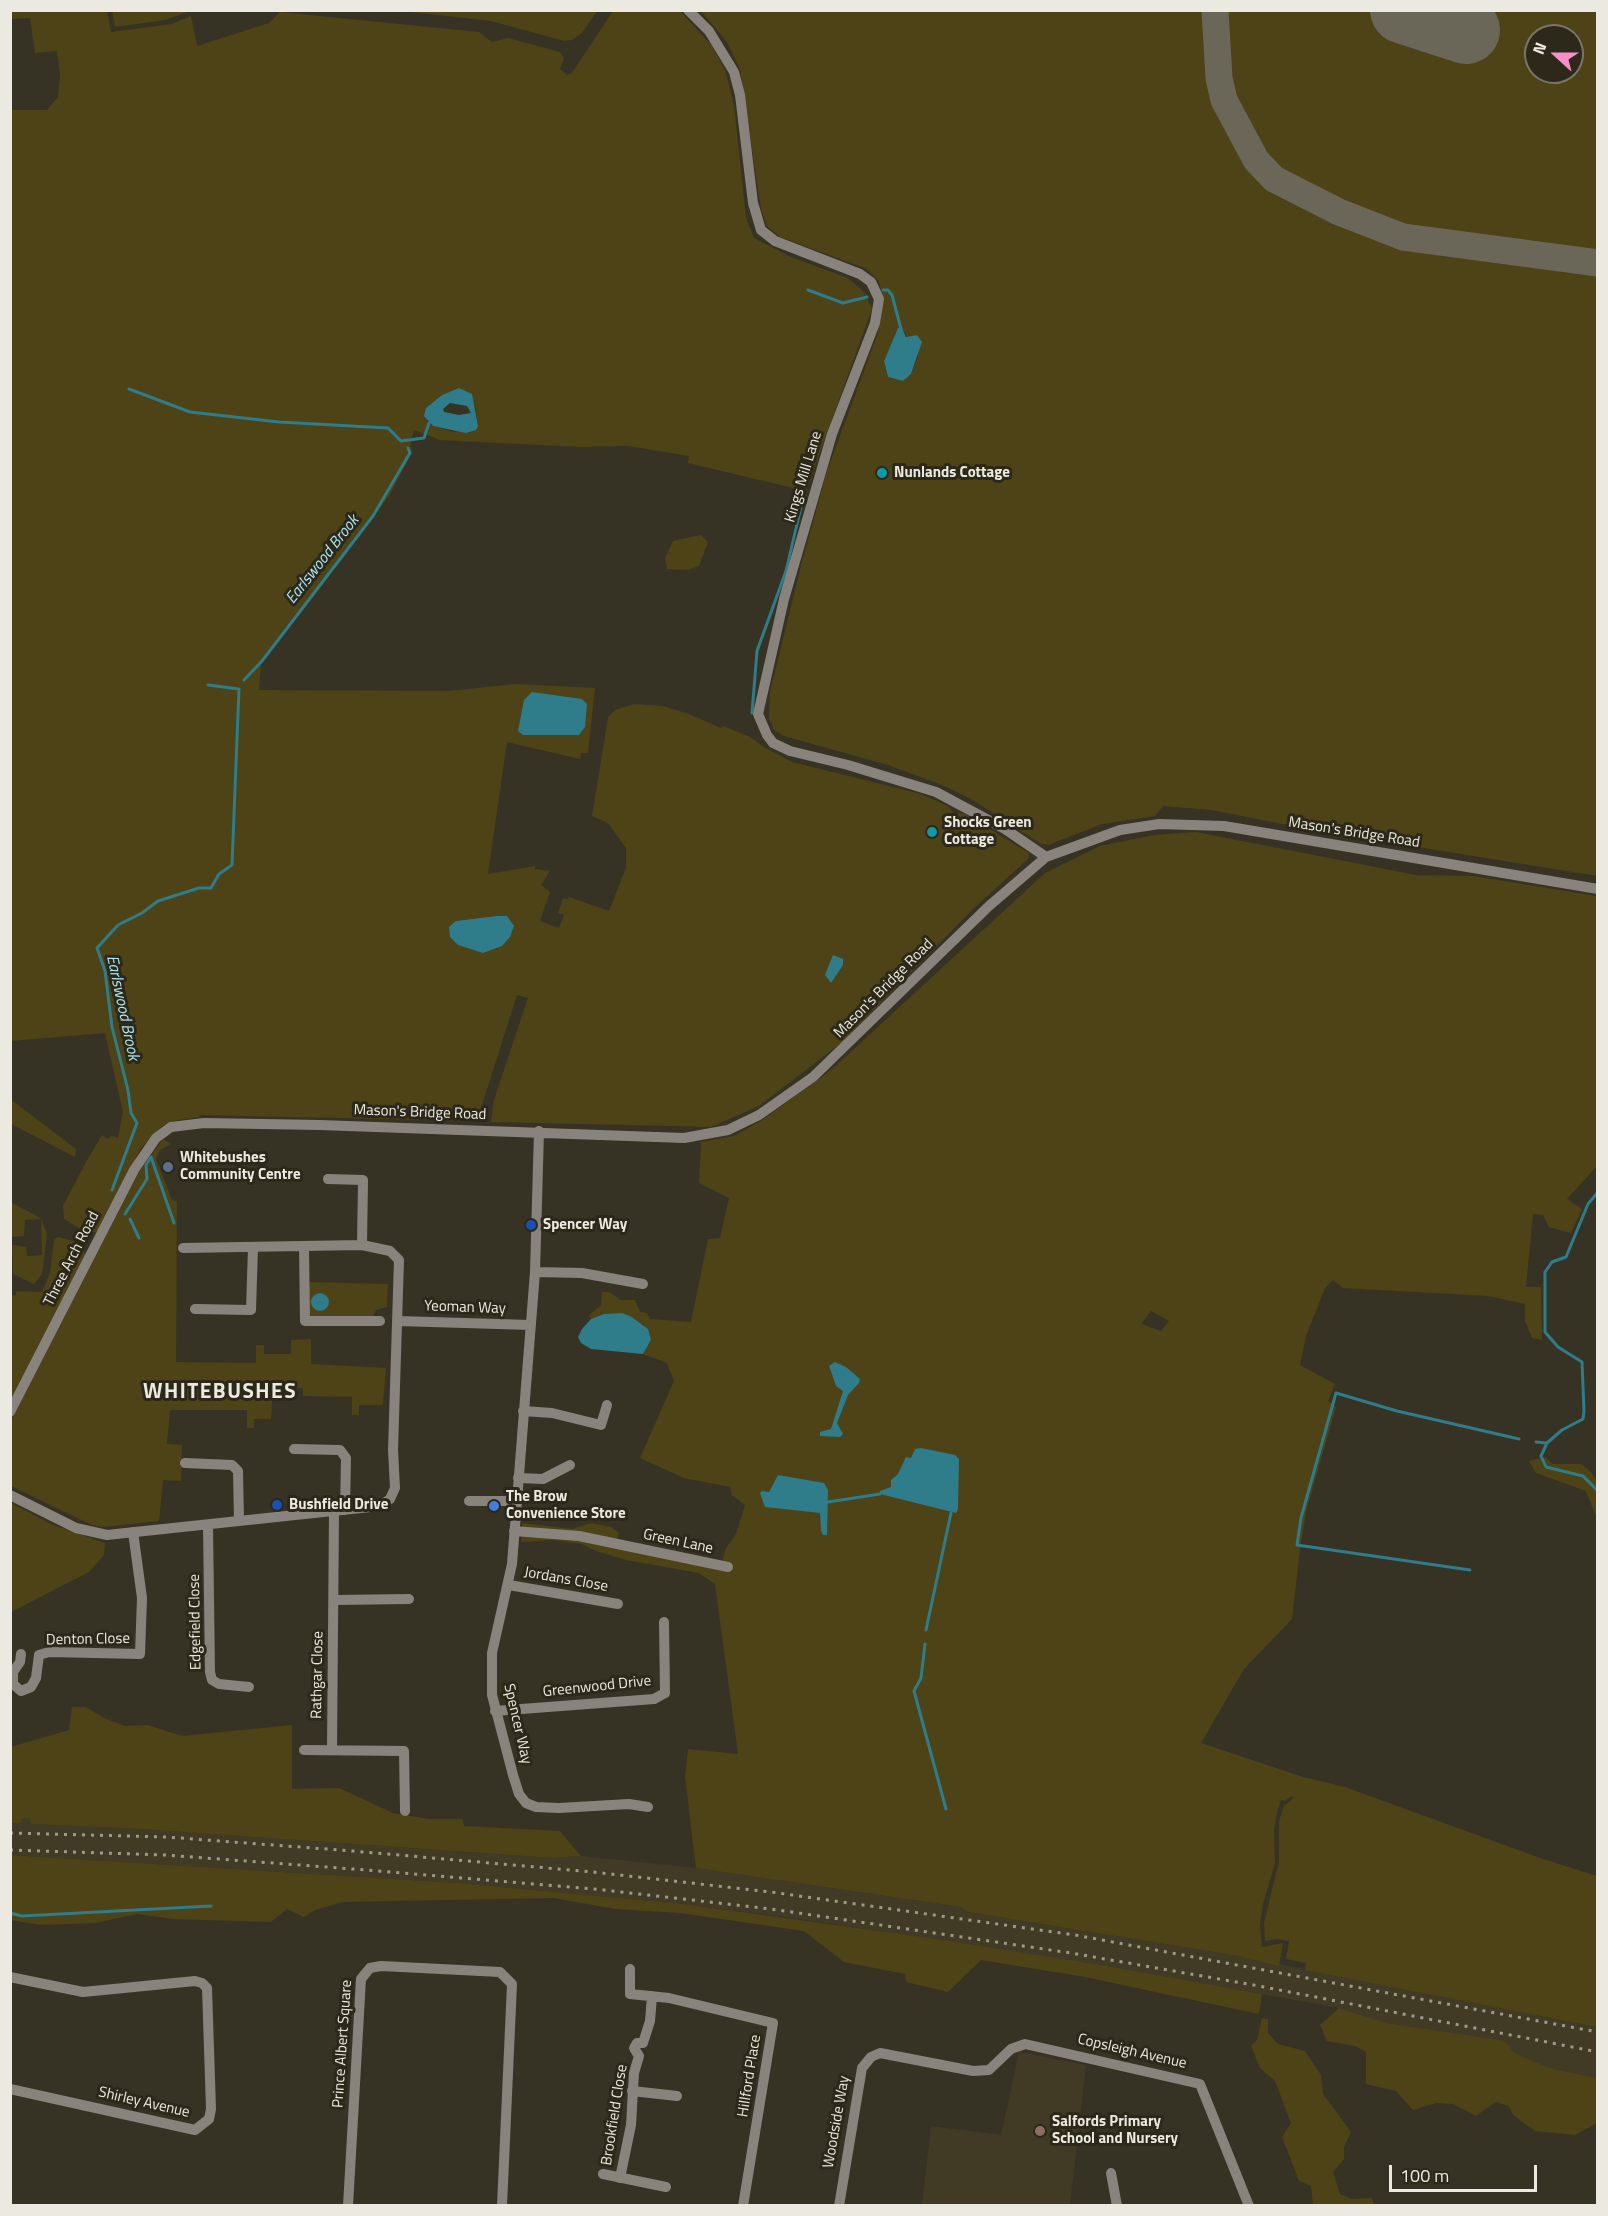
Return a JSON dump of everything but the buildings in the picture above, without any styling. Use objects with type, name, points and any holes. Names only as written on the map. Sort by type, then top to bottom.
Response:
[{"type":"street","name":"Kings Mill Lane","points":[[688,10],[709,31],[734,72],[740,95],[753,203],[761,230],[775,241],[860,274],[871,282],[879,299],[875,323],[832,434],[784,599],[758,714],[773,743],[790,751],[848,765],[936,792],[1005,829],[1046,857]]},
{"type":"street","name":"Mason's Bridge Road","points":[[171,1127],[204,1123],[692,1137],[728,1130],[759,1115],[806,1083],[844,1050],[987,909],[1046,857],[1120,830],[1159,824],[1224,826],[1598,889]]},
{"type":"street","name":"Three Arch Road","points":[[10,1412],[134,1170],[156,1138],[171,1127]]},
{"type":"street","name":"Spencer Way","points":[[539,1131],[535,1272],[517,1500],[509,1585],[492,1653],[491,1673],[495,1711],[519,1794],[526,1803],[536,1807],[559,1808],[629,1803],[648,1807]]},
{"type":"street","points":[[328,1179],[363,1180],[362,1245]]},
{"type":"street","points":[[10,1495],[92,1534],[340,1511],[381,1506],[390,1499],[395,1488],[393,1450],[399,1260],[390,1251],[362,1245],[183,1248]]},
{"type":"street","points":[[195,1309],[251,1310],[253,1247]]},
{"type":"street","points":[[304,1247],[304,1321],[380,1321]]},
{"type":"street","points":[[535,1272],[582,1274],[643,1284]]},
{"type":"street","name":"Yeoman Way","points":[[398,1321],[531,1325]]},
{"type":"street","points":[[523,1411],[552,1413],[601,1425],[607,1405]]},
{"type":"street","name":"Rathgar Close","points":[[294,1449],[340,1450],[346,1458],[334,1600],[332,1749]]},
{"type":"street","points":[[185,1463],[232,1465],[238,1471],[239,1521]]},
{"type":"street","points":[[518,1478],[543,1479],[570,1465]]},
{"type":"street","points":[[469,1501],[517,1500]]},
{"type":"street","name":"Edgefield Close","points":[[208,1525],[212,1680],[219,1684],[249,1687]]},
{"type":"street","name":"Green Lane","points":[[514,1531],[579,1536],[728,1567]]},
{"type":"street","name":"Denton Close","points":[[21,1654],[20,1662],[13,1672],[13,1684],[21,1691],[31,1688],[36,1678],[39,1655],[49,1652],[140,1654],[142,1598],[133,1532]]},
{"type":"street","name":"Jordans Close","points":[[509,1585],[618,1604]]},
{"type":"street","points":[[334,1600],[409,1599]]},
{"type":"street","name":"Greenwood Drive","points":[[495,1711],[654,1699],[665,1693],[664,1622]]},
{"type":"street","points":[[304,1750],[404,1751],[405,1811]]},
{"type":"street","name":"Prince Albert Square","points":[[348,2205],[361,1979],[370,1968],[381,1966],[500,1972],[512,1984],[502,2205]]},
{"type":"street","name":"Hillford Place","points":[[630,1969],[630,1998],[652,1996],[701,2005],[773,2023],[743,2205]]},
{"type":"street","name":"Shirley Avenue","points":[[10,1977],[83,1992],[195,1981],[207,1988],[211,2109],[209,2119],[202,2127],[195,2130],[10,2089]]},
{"type":"street","name":"Brookfield Close","points":[[620,2178],[631,2125],[632,2091],[639,2056],[634,2047],[637,2043],[643,2043],[650,2021],[652,1996]]},
{"type":"street","name":"Copsleigh Avenue","points":[[973,2072],[989,2070],[1011,2049],[1025,2044],[1200,2084],[1249,2205]]},
{"type":"street","name":"Woodside Way","points":[[839,2205],[862,2068],[871,2057],[880,2053],[973,2072]]},
{"type":"street","points":[[632,2091],[676,2096]]},
{"type":"street","points":[[1111,2173],[1117,2205]]},
{"type":"street","name":"Brookfield Close","points":[[603,2174],[666,2187]]},
{"type":"shaded area","points":[[112,10],[190,11],[165,20],[115,27]]},
{"type":"shaded area","points":[[597,10],[582,33],[572,40],[564,41],[491,21],[403,11]]},
{"type":"shaded area","points":[[10,11],[107,11],[111,32],[172,24],[191,16],[197,46],[269,23],[280,12],[479,32],[492,42],[508,38],[560,52],[564,58],[560,69],[567,75],[572,73],[613,11],[680,11],[712,46],[725,70],[734,105],[746,218],[754,238],[791,257],[848,278],[864,292],[872,309],[806,491],[688,463],[689,456],[628,446],[579,447],[440,440],[414,430],[410,446],[412,452],[389,496],[261,664],[259,690],[449,691],[515,684],[595,688],[588,753],[581,753],[580,759],[507,742],[488,874],[535,866],[535,869],[550,871],[541,885],[550,892],[540,921],[559,928],[564,915],[558,913],[563,898],[568,899],[569,897],[609,911],[626,868],[626,848],[608,823],[592,816],[608,717],[615,710],[634,704],[663,706],[721,728],[723,726],[750,737],[792,762],[921,794],[948,806],[954,814],[963,813],[1029,853],[1028,859],[975,907],[841,1043],[759,1106],[711,1127],[491,1122],[494,1100],[528,998],[517,995],[477,1121],[200,1115],[173,1121],[162,1126],[141,1148],[98,1232],[87,1233],[64,1219],[63,1206],[86,1162],[102,1135],[108,1139],[111,1136],[118,1138],[123,1112],[105,1033],[11,1041],[11,110],[47,110],[58,97],[60,74],[57,51],[35,53],[30,18],[11,19]],"holes":[[[459,388],[475,405],[478,426],[454,432],[433,426],[427,421]]]},
{"type":"shaded area","points":[[701,11],[1209,11],[1216,96],[1246,157],[1269,182],[1331,214],[1403,243],[1597,269],[1597,876],[1412,846],[1412,840],[1282,824],[1212,810],[1163,806],[1155,816],[1102,824],[1048,845],[1041,844],[973,800],[942,785],[888,765],[784,736],[774,730],[769,718],[770,692],[802,562],[827,471],[878,333],[884,298],[878,280],[867,269],[780,237],[767,226],[761,209],[740,69],[727,42]],"holes":[[[898,328],[904,331],[908,338],[917,335],[918,357],[911,374],[903,381],[888,377],[884,361]]]},
{"type":"shaded area","points":[[1221,11],[1597,11],[1597,257],[1400,231],[1358,215],[1277,174],[1255,149],[1228,94],[1224,73]]},
{"type":"shaded area","points":[[701,535],[708,542],[699,566],[688,570],[667,569],[665,558],[673,541]]},
{"type":"shaded area","points":[[1196,832],[1416,875],[1473,876],[1597,896],[1597,1166],[1567,1199],[1582,1209],[1571,1233],[1549,1227],[1543,1215],[1533,1214],[1526,1287],[1541,1287],[1542,1340],[1532,1338],[1525,1321],[1525,1304],[1488,1296],[1343,1288],[1333,1280],[1325,1288],[1306,1336],[1300,1365],[1335,1384],[1328,1401],[1336,1407],[1306,1512],[1292,1619],[1244,1669],[1201,1743],[1303,1777],[1345,1787],[1543,1859],[1597,1876],[1597,2027],[1305,1970],[1306,1963],[1286,1959],[1289,1941],[1277,1939],[1265,1941],[1264,1923],[1279,1861],[1279,1821],[1284,1806],[1294,1798],[1292,1796],[1285,1801],[1281,1800],[1277,1813],[1274,1830],[1275,1863],[1263,1904],[1260,1925],[1262,1947],[1283,1943],[1279,1966],[1238,1956],[968,1912],[961,1907],[696,1868],[685,1777],[688,1749],[738,1754],[715,1584],[699,1573],[626,1560],[582,1544],[553,1540],[521,1542],[522,1523],[572,1529],[591,1523],[611,1527],[619,1533],[615,1547],[720,1569],[726,1548],[736,1534],[745,1505],[732,1495],[730,1487],[684,1478],[640,1458],[674,1381],[667,1363],[643,1354],[651,1340],[644,1325],[632,1317],[604,1314],[591,1319],[589,1315],[601,1305],[602,1292],[609,1292],[621,1300],[635,1300],[640,1312],[647,1313],[650,1319],[691,1322],[708,1239],[720,1238],[729,1198],[699,1183],[701,1142],[734,1136],[759,1122],[830,1071],[1045,873],[1100,846],[1154,835]],"holes":[[[1151,1311],[1169,1321],[1161,1331],[1141,1324]]]},
{"type":"shaded area","points":[[10,1099],[76,1149],[75,1157],[11,1124]]},
{"type":"shaded area","points":[[163,1139],[171,1144],[160,1150],[156,1159],[172,1200],[177,1201],[176,1362],[256,1363],[256,1345],[264,1345],[264,1354],[291,1354],[291,1340],[311,1339],[311,1364],[386,1368],[383,1405],[359,1405],[359,1415],[352,1415],[352,1397],[303,1396],[303,1388],[273,1388],[271,1419],[254,1419],[254,1428],[247,1428],[247,1410],[170,1410],[167,1444],[182,1445],[181,1481],[163,1480],[159,1521],[103,1527],[92,1525],[11,1486],[10,1423],[137,1175]]},
{"type":"shaded area","points":[[12,1203],[41,1219],[25,1220],[24,1236],[11,1237]]},
{"type":"shaded area","points":[[41,1219],[47,1234],[42,1274],[34,1284],[13,1274],[12,1245],[26,1247],[27,1256],[42,1255]]},
{"type":"shaded area","points":[[58,1237],[73,1241],[86,1254],[11,1404],[11,1296],[16,1295],[16,1291],[42,1292],[50,1273],[54,1240]]},
{"type":"shaded area","points":[[308,1282],[388,1284],[387,1307],[376,1310],[372,1318],[311,1316],[308,1314]]},
{"type":"shaded area","points":[[1545,1457],[1553,1464],[1581,1464],[1591,1472],[1597,1481],[1597,1519],[1586,1491],[1536,1473],[1529,1461]]},
{"type":"shaded area","points":[[11,1503],[51,1524],[105,1543],[104,1555],[89,1572],[11,1612]]},
{"type":"shaded area","points":[[72,1707],[86,1707],[104,1718],[125,1726],[148,1725],[182,1736],[292,1725],[292,1789],[339,1788],[393,1813],[429,1819],[463,1819],[464,1826],[560,1831],[581,1856],[553,1858],[141,1829],[31,1824],[30,1818],[22,1818],[21,1823],[11,1823],[11,1747],[69,1730]]},
{"type":"shaded area","points":[[22,1818],[30,1818],[31,1824],[141,1829],[553,1858],[581,1856],[696,1868],[961,1907],[968,1912],[1238,1956],[1597,2027],[1597,2078],[1550,2068],[1513,2053],[1443,2032],[1387,2023],[1339,2008],[1102,1965],[793,1918],[684,1904],[458,1883],[11,1855],[11,1823],[21,1823]]},
{"type":"shaded area","points":[[10,1855],[458,1883],[684,1904],[929,1938],[1102,1965],[1262,1994],[1259,2014],[1085,1977],[981,1960],[948,1992],[906,1982],[905,1974],[844,1962],[804,1931],[680,1913],[616,1909],[553,1898],[343,1902],[315,1910],[304,1917],[287,1909],[271,1922],[173,1919],[137,1914],[95,1923],[41,1925],[11,1920]]},
{"type":"shaded area","points":[[1339,2008],[1387,2023],[1505,2041],[1514,2053],[1550,2068],[1597,2078],[1597,2123],[1575,2135],[1535,2131],[1513,2115],[1509,2106],[1496,2102],[1476,2116],[1453,2104],[1436,2103],[1413,2110],[1396,2091],[1366,2084],[1366,2052],[1355,2046],[1327,2041],[1320,2025]]},
{"type":"shaded area","points":[[1262,2018],[1268,2019],[1268,2033],[1278,2044],[1305,2051],[1321,2075],[1323,2094],[1351,2132],[1344,2147],[1344,2159],[1333,2172],[1340,2194],[1352,2199],[1372,2198],[1374,2205],[1313,2205],[1311,2186],[1299,2181],[1282,2137],[1291,2123],[1275,2081],[1260,2068],[1251,2046],[1257,2040]]},
{"type":"shaded area","name":"Salfords Primary School and Nursery","points":[[1019,2052],[1086,2065],[1070,2205],[922,2205],[931,2126],[1001,2135]]},
{"type":"water","points":[[898,328],[902,328],[906,337],[917,335],[922,342],[911,374],[903,381],[888,377],[884,361]]},
{"type":"water","points":[[459,388],[472,394],[478,426],[476,430],[466,433],[433,426],[424,416],[426,408],[442,395]],"holes":[[[450,403],[467,406],[471,413],[459,415],[444,412],[443,409]]]},
{"type":"water","points":[[532,692],[582,699],[587,704],[585,727],[579,735],[523,735],[518,731],[524,700]]},
{"type":"water","points":[[507,916],[514,926],[510,937],[502,946],[483,953],[458,945],[450,937],[449,927],[456,921]]},
{"type":"water","points":[[833,955],[843,959],[843,965],[831,983],[825,975]]},
{"type":"water","points":[[320,1293],[326,1296],[329,1302],[326,1308],[320,1311],[314,1308],[311,1302],[314,1296]]},
{"type":"water","points":[[622,1313],[632,1317],[648,1329],[651,1340],[643,1354],[591,1349],[581,1343],[578,1337],[591,1319],[604,1314]]},
{"type":"water","points":[[835,1362],[846,1367],[860,1379],[848,1395],[837,1423],[843,1434],[840,1437],[820,1436],[820,1432],[831,1429],[843,1391],[836,1386],[829,1366]]},
{"type":"water","points":[[921,1448],[955,1455],[959,1459],[956,1513],[880,1494],[880,1491],[891,1487],[891,1480],[898,1474],[906,1457],[911,1458],[915,1449]]},
{"type":"water","points":[[778,1475],[824,1483],[828,1490],[827,1535],[823,1535],[821,1530],[820,1513],[765,1507],[760,1493],[769,1492]]},
{"type":"waterway","points":[[808,290],[843,303],[867,297]]},
{"type":"waterway","points":[[883,290],[888,290],[892,295],[901,329]]},
{"type":"waterway","points":[[129,389],[190,412],[279,422],[388,428],[401,441],[424,438],[429,423]]},
{"type":"waterway","name":"Earlswood Brook","points":[[244,680],[262,661],[373,516],[410,453],[408,448]]},
{"type":"waterway","points":[[752,713],[757,651],[786,571],[804,494]]},
{"type":"waterway","name":"Earlswood Brook","points":[[112,1190],[137,1123],[131,1113],[128,1090],[112,1027],[105,971],[97,948],[118,925],[142,913],[158,901],[199,888],[211,888],[219,874],[232,865],[239,689],[208,685]]},
{"type":"waterway","points":[[125,1214],[147,1179],[146,1165],[151,1157],[174,1223]]},
{"type":"waterway","points":[[1598,1192],[1588,1204],[1566,1257],[1552,1262],[1545,1272],[1545,1332],[1558,1347],[1582,1362],[1584,1411],[1583,1419],[1562,1430],[1547,1443],[1541,1456],[1546,1467],[1583,1476],[1598,1491]]},
{"type":"waterway","name":"Earlswood Brook","points":[[130,1219],[139,1238]]},
{"type":"waterway","points":[[1470,1570],[1297,1545],[1301,1518],[1336,1393],[1397,1411],[1519,1439]]},
{"type":"waterway","points":[[1536,1442],[1546,1443]]},
{"type":"waterway","points":[[828,1502],[880,1494]]},
{"type":"waterway","points":[[926,1630],[951,1513]]},
{"type":"waterway","points":[[925,1644],[921,1678],[914,1691],[946,1809]]},
{"type":"waterway","points":[[10,1913],[22,1916],[211,1906]]},
{"type":"taxiway","points":[[1215,10],[1219,78],[1224,100],[1256,160],[1274,179],[1339,212],[1403,237],[1598,263]]},
{"type":"runway","points":[[1404,10],[1466,30]]},
{"type":"railway","points":[[10,1833],[166,1837],[353,1851],[593,1872],[771,1892],[1075,1935],[1598,2032]]},
{"type":"railway","points":[[10,1850],[165,1855],[353,1869],[595,1889],[771,1909],[1071,1953],[1259,1986],[1598,2052]]},
{"type":"place","name":"Nunlands Cottage","points":[[882,473]]},
{"type":"place","name":"Shocks Green Cottage","points":[[932,832]]},
{"type":"place","name":"Whitebushes Community Centre","points":[[168,1167]]},
{"type":"place","name":"Spencer Way","points":[[531,1225]]},
{"type":"place","name":"Bushfield Drive","points":[[277,1505]]},
{"type":"place","name":"The Brow Convenience Store","points":[[494,1506]]},
{"type":"place","name":"Salfords Primary School and Nursery","points":[[1040,2131]]},
{"type":"district","name":"WHITEBUSHES","points":[[220,1393]]}]
